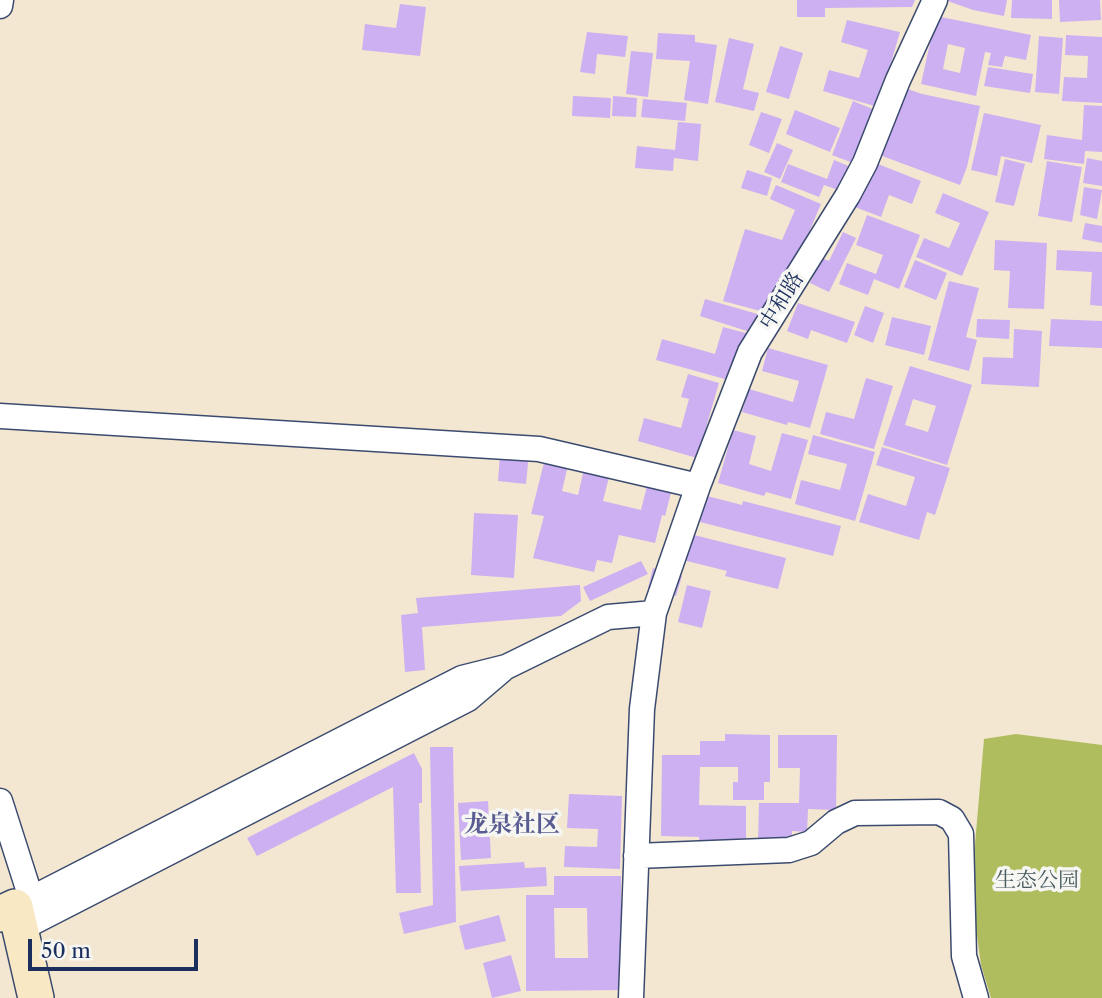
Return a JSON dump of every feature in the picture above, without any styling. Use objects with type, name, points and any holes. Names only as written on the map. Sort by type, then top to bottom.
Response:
[{"type":"main road","points":[[13,917],[36,998]]},
{"type":"street","points":[[0,6],[1,0]]},
{"type":"street","name":"中和路","points":[[631,998],[642,709],[654,613],[698,486],[750,352],[848,195],[935,0]]},
{"type":"street","points":[[0,416],[539,449],[698,486]]},
{"type":"street","points":[[0,801],[13,917],[468,699],[506,667],[608,617],[654,613]]},
{"type":"street","points":[[636,856],[789,850],[811,843],[836,822],[855,813],[939,812],[952,819],[961,834],[964,957],[976,998]]},
{"type":"green space","name":"生态公园","points":[[1016,734],[1102,745],[1102,998],[991,998],[981,965],[971,891],[984,739]]},
{"type":"building","points":[[797,0],[915,0],[912,7],[825,8],[825,17],[797,17]]},
{"type":"building","points":[[945,0],[1007,0],[1004,16],[973,10]]},
{"type":"building","points":[[1012,0],[1052,0],[1052,19],[1011,18]]},
{"type":"building","points":[[1059,0],[1100,0],[1101,20],[1060,22]]},
{"type":"building","points":[[400,4],[426,7],[420,56],[362,50],[365,24],[396,28]]},
{"type":"building","points":[[936,16],[1031,35],[1026,60],[1005,56],[1002,67],[988,65],[991,53],[985,52],[976,96],[921,84]],"holes":[[[948,44],[965,48],[960,73],[943,69]]]},
{"type":"building","points":[[847,20],[900,32],[878,107],[823,91],[829,70],[859,78],[868,50],[841,42]]},
{"type":"building","points":[[587,32],[628,36],[625,57],[597,54],[595,74],[580,72]]},
{"type":"building","points":[[658,33],[695,35],[695,42],[717,45],[708,104],[684,100],[690,61],[656,59]]},
{"type":"building","points":[[1066,35],[1102,37],[1102,103],[1062,101],[1064,77],[1087,78],[1088,56],[1065,55]]},
{"type":"building","points":[[1039,36],[1063,38],[1059,94],[1035,92]]},
{"type":"building","points":[[729,38],[754,44],[743,89],[759,93],[754,111],[715,102]]},
{"type":"building","points":[[780,46],[803,53],[789,99],[766,92]]},
{"type":"building","points":[[631,51],[653,53],[648,97],[626,94]]},
{"type":"building","points":[[988,67],[1033,74],[1030,93],[984,86]]},
{"type":"building","points":[[902,87],[980,106],[967,167],[960,185],[877,154]]},
{"type":"building","points":[[573,96],[611,98],[610,118],[572,116]]},
{"type":"building","points":[[613,96],[637,98],[636,117],[612,116]]},
{"type":"building","points":[[643,99],[687,103],[685,121],[641,117]]},
{"type":"building","points":[[853,101],[875,110],[853,163],[832,155]]},
{"type":"building","points":[[1084,105],[1102,106],[1102,152],[1085,151],[1084,164],[1044,159],[1047,135],[1082,140]]},
{"type":"building","points":[[795,110],[840,128],[830,152],[786,134]]},
{"type":"building","points":[[761,112],[782,119],[769,153],[749,145]]},
{"type":"building","points":[[984,113],[1041,125],[1032,163],[1001,156],[997,176],[971,170]]},
{"type":"building","points":[[678,122],[701,124],[698,161],[674,158],[673,171],[635,168],[637,146],[675,150]]},
{"type":"building","points":[[777,143],[793,150],[780,179],[764,172]]},
{"type":"building","points":[[1087,158],[1102,161],[1102,186],[1083,183]]},
{"type":"building","points":[[1005,159],[1025,164],[1014,206],[995,202]]},
{"type":"building","points":[[834,160],[851,167],[841,191],[824,185],[819,197],[781,182],[788,164],[827,179]]},
{"type":"building","points":[[1047,161],[1082,167],[1072,222],[1038,216]]},
{"type":"building","points":[[873,162],[921,181],[912,204],[889,195],[881,217],[855,207]]},
{"type":"building","points":[[747,170],[772,178],[767,196],[741,188]]},
{"type":"building","points":[[776,185],[821,204],[798,258],[768,313],[723,301],[745,229],[782,240],[795,210],[770,199]]},
{"type":"building","points":[[1084,187],[1102,190],[1097,219],[1080,215]]},
{"type":"building","points":[[943,193],[989,212],[962,276],[916,257],[924,238],[949,248],[960,223],[935,213]]},
{"type":"building","points":[[867,215],[920,235],[899,289],[874,279],[868,295],[839,284],[847,263],[876,274],[883,255],[856,245]]},
{"type":"building","points":[[1085,223],[1102,226],[1102,243],[1082,239]]},
{"type":"building","points":[[843,232],[856,238],[829,292],[810,283],[822,258],[829,261]]},
{"type":"building","points":[[995,240],[1047,243],[1044,309],[1008,308],[1010,271],[994,270]]},
{"type":"building","points":[[1057,250],[1102,252],[1102,306],[1090,305],[1092,272],[1056,270]]},
{"type":"building","points":[[915,260],[947,273],[936,300],[904,287]]},
{"type":"building","points":[[949,281],[979,288],[966,337],[977,340],[969,371],[928,360]]},
{"type":"building","points":[[705,299],[761,315],[756,334],[700,316]]},
{"type":"building","points":[[798,303],[855,322],[847,343],[811,330],[808,339],[787,331]]},
{"type":"building","points":[[865,306],[884,313],[873,343],[854,335]]},
{"type":"building","points":[[892,317],[931,326],[924,355],[885,345]]},
{"type":"building","points":[[977,319],[1010,320],[1009,339],[976,337]]},
{"type":"building","points":[[1051,319],[1102,321],[1102,348],[1049,346]]},
{"type":"building","points":[[723,327],[746,333],[732,381],[656,360],[662,339],[715,354]]},
{"type":"building","points":[[1014,329],[1042,331],[1039,387],[981,384],[983,357],[1013,358]]},
{"type":"building","points":[[768,348],[828,365],[810,428],[788,422],[787,425],[742,412],[749,389],[793,402],[799,381],[762,371]]},
{"type":"building","points":[[910,366],[972,385],[947,465],[883,445]],"holes":[[[913,399],[936,406],[928,432],[905,425]]]},
{"type":"building","points":[[688,374],[719,383],[697,458],[638,441],[644,418],[681,428],[689,399],[681,397]]},
{"type":"building","points":[[866,378],[893,386],[874,449],[820,434],[826,412],[854,419]]},
{"type":"building","points":[[733,430],[756,436],[749,464],[771,471],[782,433],[808,440],[791,499],[766,492],[764,496],[718,483]]},
{"type":"building","points":[[813,435],[875,452],[855,521],[795,504],[801,480],[840,490],[847,464],[808,454]]},
{"type":"building","points":[[501,441],[530,443],[526,484],[498,481]]},
{"type":"building","points":[[549,443],[676,473],[655,543],[619,535],[612,563],[597,560],[594,572],[533,558],[544,516],[531,514]],"holes":[[[568,465],[584,469],[578,495],[562,491]],[[610,473],[648,482],[641,510],[603,501]]]},
{"type":"building","points":[[882,447],[950,468],[935,515],[927,512],[919,540],[859,522],[868,494],[906,506],[915,477],[876,465]]},
{"type":"building","points":[[707,496],[742,505],[743,501],[841,526],[833,556],[700,522]]},
{"type":"building","points":[[474,513],[518,515],[514,578],[471,575]]},
{"type":"building","points":[[690,534],[786,558],[778,589],[725,576],[727,571],[683,560]]},
{"type":"building","points":[[641,561],[648,574],[590,601],[583,587]]},
{"type":"building","points":[[653,568],[682,576],[676,596],[648,588]]},
{"type":"building","points":[[580,585],[581,601],[561,616],[422,627],[425,670],[405,672],[401,615],[418,613],[416,598]]},
{"type":"building","points":[[687,585],[711,591],[702,628],[678,622]]},
{"type":"building","points":[[725,734],[770,735],[770,782],[764,782],[764,800],[733,800],[733,782],[738,782],[738,767],[700,767],[699,805],[746,806],[746,843],[699,843],[699,837],[661,836],[662,755],[700,755],[700,741],[725,741]]},
{"type":"building","points":[[778,735],[837,735],[836,810],[808,809],[807,832],[792,831],[792,841],[758,841],[759,803],[799,803],[800,768],[778,768]]},
{"type":"building","points":[[430,747],[453,747],[456,922],[404,934],[399,913],[433,905]]},
{"type":"building","points":[[414,753],[422,769],[422,803],[419,803],[421,893],[396,893],[393,787],[257,856],[247,838]]},
{"type":"building","points":[[569,794],[622,796],[620,869],[564,867],[565,846],[597,847],[598,829],[567,828]]},
{"type":"building","points":[[488,801],[491,858],[461,860],[458,803]]},
{"type":"building","points":[[524,862],[525,868],[546,867],[547,886],[461,891],[459,866]]},
{"type":"building","points":[[554,876],[621,876],[621,990],[526,991],[526,895],[554,895]],"holes":[[[554,908],[587,908],[588,958],[555,958]]]},
{"type":"building","points":[[499,915],[506,941],[465,950],[459,926]]},
{"type":"building","points":[[511,955],[521,991],[492,998],[483,963]]},
{"type":"district","name":"龙泉社区","points":[[512,825]]}]
